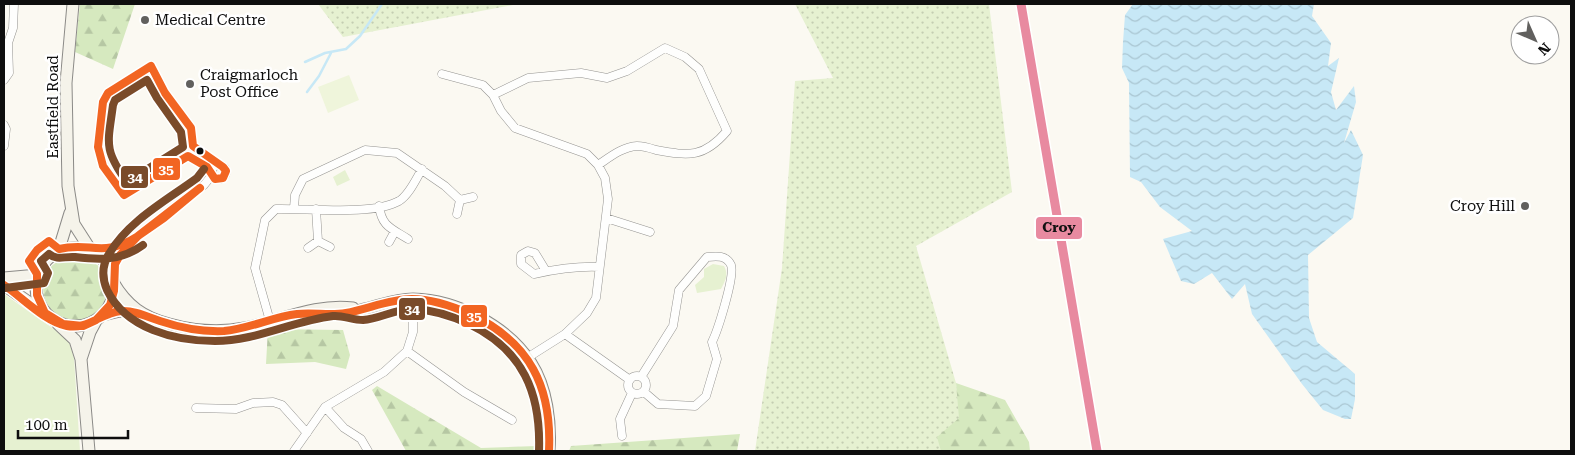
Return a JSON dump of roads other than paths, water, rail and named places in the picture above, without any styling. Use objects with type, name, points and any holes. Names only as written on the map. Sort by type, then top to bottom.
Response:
[{"type":"street","points":[[4,80],[9,73],[8,43],[13,28],[14,4]]},
{"type":"street","name":"Eastfield Road","points":[[73,4],[66,83],[68,186],[70,210],[74,224],[92,250]]},
{"type":"street","points":[[493,95],[528,78],[581,73],[607,78],[627,71],[666,48],[685,57],[699,69],[726,131],[716,144],[702,152],[680,155],[638,146],[624,149],[598,165]]},
{"type":"street","points":[[442,74],[483,85],[493,95],[501,111],[515,128],[587,154],[598,165],[606,185],[608,199],[596,298],[586,313],[565,334],[526,358]]},
{"type":"street","points":[[4,125],[6,142],[4,146]]},
{"type":"street","points":[[294,208],[294,194],[303,180],[365,150],[397,153],[422,169],[460,200],[473,198]]},
{"type":"street","points":[[270,321],[255,273],[265,220],[276,209],[347,210],[378,206],[399,200],[405,195],[422,169]]},
{"type":"street","points":[[81,359],[90,332],[111,304],[113,278],[120,255],[133,240],[204,185],[212,175]]},
{"type":"street","points":[[457,214],[460,200]]},
{"type":"street","points":[[378,206],[381,219],[386,226],[408,239]]},
{"type":"street","points":[[316,209],[318,241]]},
{"type":"street","name":"Eastfield Road","points":[[59,249],[70,210]]},
{"type":"street","points":[[606,218],[650,232]]},
{"type":"street","points":[[389,242],[395,231]]},
{"type":"street","points":[[45,313],[38,302],[36,289],[38,275],[44,264],[59,249],[78,246],[92,250],[118,247],[133,240]]},
{"type":"street","points":[[318,241],[330,247]]},
{"type":"street","points":[[308,248],[318,241]]},
{"type":"street","points":[[92,250],[108,267],[125,300],[142,314]]},
{"type":"street","points":[[642,377],[673,326],[679,290],[707,257],[721,256],[727,260],[732,273],[721,324],[712,342],[717,359],[706,396],[695,406],[658,404],[644,392]]},
{"type":"street","points":[[546,271],[572,266],[600,266]]},
{"type":"street","points":[[4,278],[38,275]]},
{"type":"street","points":[[4,285],[45,313],[75,340],[81,359],[89,451]]},
{"type":"street","points":[[294,451],[325,408],[384,372],[407,351],[413,332],[413,299]]},
{"type":"street","points":[[55,322],[67,326],[80,327],[100,317],[120,311],[142,314],[182,328],[214,331],[246,328],[296,314],[335,306],[362,310],[389,302],[413,299],[440,303],[467,311],[511,341],[531,364],[545,400],[551,423],[549,451]]},
{"type":"street","points":[[565,334],[630,380]]},
{"type":"street","points":[[407,351],[464,392],[512,420]]},
{"type":"street","points":[[637,376],[642,377],[646,382],[644,392],[639,395],[632,393],[628,387],[630,380],[637,376]]},
{"type":"street","points":[[622,436],[620,419],[632,393]]},
{"type":"street","points":[[196,408],[236,409],[253,403],[273,402],[282,405],[307,433]]},
{"type":"street","points":[[325,408],[344,428],[361,439],[368,451]]},
{"type":"water","points":[[1133,4],[1314,4],[1312,16],[1331,43],[1328,66],[1339,58],[1331,92],[1336,110],[1354,86],[1356,102],[1344,143],[1351,130],[1363,155],[1353,218],[1308,255],[1309,318],[1317,342],[1355,374],[1355,399],[1351,419],[1345,419],[1323,410],[1302,384],[1252,314],[1245,284],[1232,299],[1212,273],[1194,284],[1181,281],[1163,239],[1192,231],[1160,207],[1141,182],[1130,177],[1129,83],[1122,68],[1125,15]]},
{"type":"waterway","points":[[305,62],[325,53],[346,49],[360,36],[382,4]]},
{"type":"waterway","points":[[307,92],[319,76],[331,53]]},
{"type":"rail line","name":"Croy","points":[[1021,4],[1097,451]]},
{"type":"place","name":"Medical Centre","points":[[145,20]]},
{"type":"place","name":"Craigmarloch Post Office","points":[[190,84]]},
{"type":"place","name":"Croy Hill","points":[[1525,206]]}]
